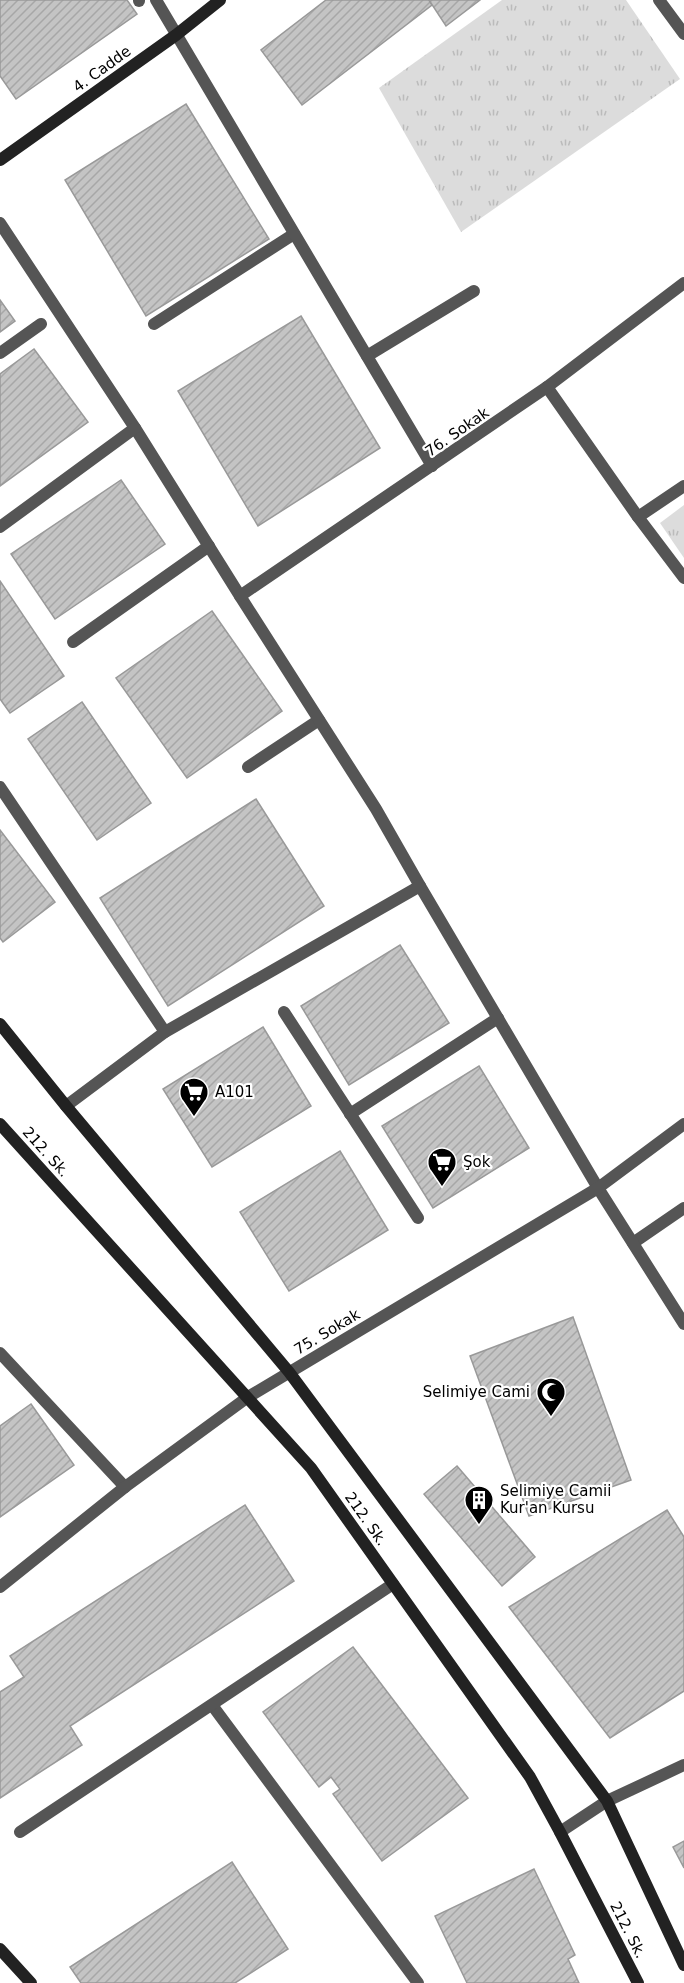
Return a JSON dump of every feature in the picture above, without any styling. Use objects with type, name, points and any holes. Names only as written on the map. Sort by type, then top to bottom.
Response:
[{"type":"street","points":[[156,0],[432,466]]},
{"type":"street","name":"4. Cadde","points":[[0,160],[220,0]]},
{"type":"street","points":[[659,0],[684,34]]},
{"type":"street","points":[[0,224],[135,428],[376,809],[598,1188],[684,1324]]},
{"type":"street","points":[[154,324],[294,234]]},
{"type":"street","name":"76. Sokak","points":[[240,596],[547,387],[684,283]]},
{"type":"street","points":[[367,356],[474,291]]},
{"type":"street","points":[[0,353],[40,324]]},
{"type":"street","points":[[547,387],[638,517],[684,578]]},
{"type":"street","points":[[0,527],[135,428]]},
{"type":"street","points":[[638,517],[684,486]]},
{"type":"street","points":[[73,642],[209,546]]},
{"type":"street","points":[[248,767],[319,720]]},
{"type":"street","points":[[0,787],[165,1032]]},
{"type":"street","points":[[66,1106],[165,1032],[420,886]]},
{"type":"street","points":[[284,1012],[418,1218]]},
{"type":"street","points":[[350,1114],[498,1018]]},
{"type":"street","points":[[0,1024],[290,1372],[608,1801],[684,1965]]},
{"type":"street","name":"212. Sk.","points":[[0,1124],[311,1468],[530,1777],[638,1983]]},
{"type":"street","name":"75. Sokak","points":[[0,1587],[125,1487],[248,1397],[598,1188],[684,1124]]},
{"type":"street","points":[[633,1243],[684,1208]]},
{"type":"street","points":[[0,1353],[125,1487]]},
{"type":"street","points":[[20,1832],[393,1584]]},
{"type":"street","points":[[212,1705],[418,1983]]},
{"type":"street","points":[[560,1832],[608,1801],[684,1765]]},
{"type":"street","points":[[0,1949],[31,1983]]},
{"type":"green space","points":[[502,0],[626,0],[680,79],[461,232],[379,88]]},
{"type":"green space","points":[[684,505],[684,558],[660,523]]},
{"type":"building","points":[[0,0],[127,0],[137,14],[16,99],[0,76]]},
{"type":"building","points":[[326,0],[429,0],[432,5],[302,105],[261,50]]},
{"type":"building","points":[[429,0],[480,0],[446,26]]},
{"type":"building","points":[[186,104],[269,239],[146,316],[65,180]]},
{"type":"building","points":[[0,300],[15,321],[0,332]]},
{"type":"building","points":[[301,316],[380,448],[258,526],[178,391]]},
{"type":"building","points":[[34,349],[88,422],[0,486],[0,374]]},
{"type":"building","points":[[121,480],[165,544],[55,619],[11,554]]},
{"type":"building","points":[[0,581],[64,676],[10,713],[0,699]]},
{"type":"building","points":[[212,611],[282,711],[187,778],[116,678]]},
{"type":"building","points":[[82,702],[151,803],[97,840],[28,739]]},
{"type":"building","points":[[256,799],[324,906],[168,1006],[100,898]]},
{"type":"building","points":[[0,830],[55,902],[3,942],[0,938]]},
{"type":"building","points":[[400,945],[449,1023],[349,1085],[301,1006]]},
{"type":"building","points":[[263,1027],[311,1106],[212,1167],[163,1089]]},
{"type":"building","points":[[479,1066],[529,1148],[433,1208],[382,1126]]},
{"type":"building","points":[[340,1151],[388,1230],[289,1291],[240,1212]]},
{"type":"building","name":"Selimiye Cami","points":[[573,1317],[631,1480],[529,1516],[470,1356]]},
{"type":"building","points":[[31,1404],[74,1465],[0,1517],[0,1426]]},
{"type":"building","name":"Selimiye Camii Kur'an Kursu","points":[[457,1466],[535,1557],[502,1586],[424,1494]]},
{"type":"building","points":[[245,1505],[294,1581],[70,1726],[82,1745],[0,1798],[0,1692],[24,1677],[10,1656]]},
{"type":"building","points":[[667,1510],[684,1537],[684,1691],[610,1738],[509,1607]]},
{"type":"building","points":[[353,1647],[468,1798],[382,1861],[333,1794],[340,1789],[331,1777],[319,1787],[263,1712]]},
{"type":"building","points":[[684,1841],[684,1868],[673,1847]]},
{"type":"building","points":[[232,1862],[288,1949],[235,1983],[81,1983],[70,1967]]},
{"type":"building","points":[[534,1869],[575,1955],[568,1959],[579,1983],[467,1983],[435,1916]]},
{"type":"place","name":"A101","points":[[194,1118]]},
{"type":"place","name":"Şok","points":[[442,1188]]},
{"type":"place","name":"Selimiye Cami","points":[[551,1418]]},
{"type":"place","name":"Selimiye Camii Kur'an Kursu","points":[[479,1526]]}]
